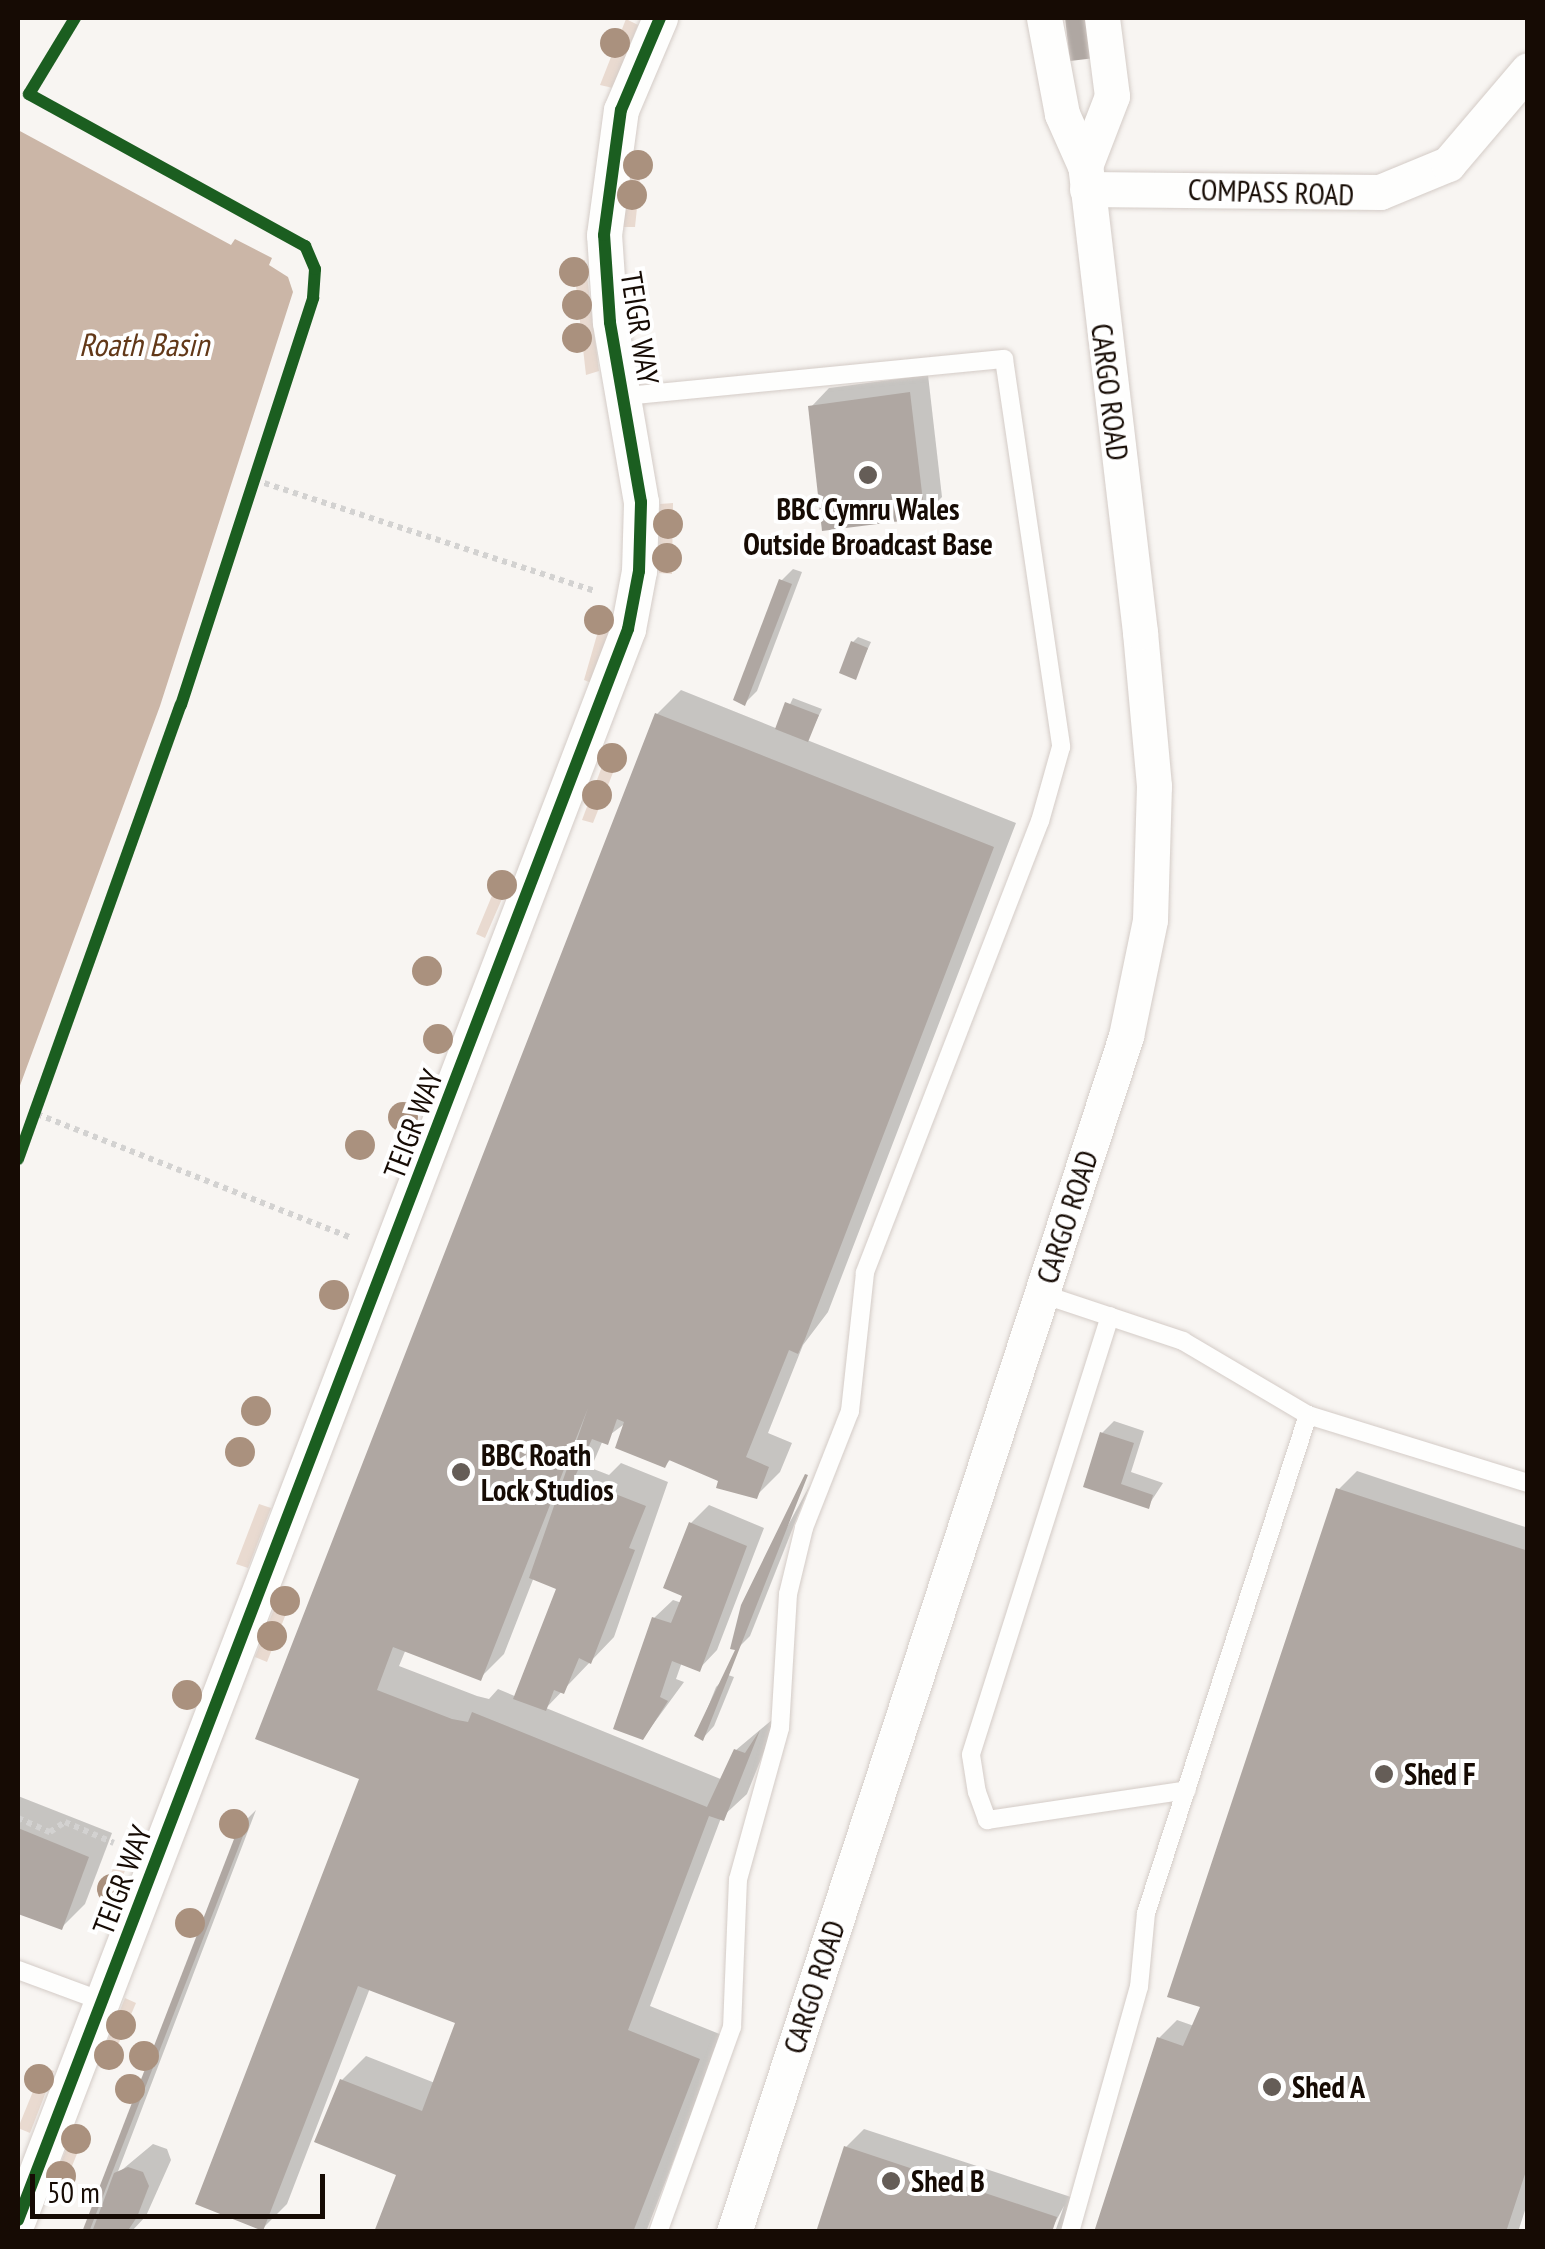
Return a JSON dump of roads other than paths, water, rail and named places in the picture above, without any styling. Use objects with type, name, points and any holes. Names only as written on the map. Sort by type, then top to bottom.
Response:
[{"type":"street","name":"TEIGR WAY","points":[[18,2220],[610,686],[639,571],[639,467],[606,290],[608,177],[621,110],[660,18]]},
{"type":"street","points":[[1044,18],[1062,114],[1086,178]]},
{"type":"street","points":[[1086,178],[1112,96],[1102,18]]},
{"type":"street","name":"COMPASS ROAD","points":[[1086,178],[1380,192],[1448,164],[1527,71]]},
{"type":"street","name":"CARGO ROAD","points":[[734,2232],[1136,998],[1154,862],[1151,729],[1086,178]]},
{"type":"lane","points":[[626,396],[1004,359],[1060,724],[1060,766],[865,1274],[850,1411],[804,1528],[788,1594],[775,1757],[738,1878],[732,2027],[658,2232]]},
{"type":"lane","points":[[1042,1294],[1183,1341],[1308,1415],[1528,1483]]},
{"type":"lane","points":[[1110,1316],[972,1755],[987,1820],[1187,1790]]},
{"type":"lane","points":[[1070,2232],[1139,1988],[1146,1913],[1308,1415]]},
{"type":"lane","points":[[18,1970],[102,2001]]},
{"type":"water","name":"Roath Basin","points":[[18,130],[231,245],[235,239],[272,258],[269,265],[288,277],[293,292],[160,706],[18,1091]]},
{"type":"place","name":"BBC Cymru Wales Outside Broadcast Base","points":[[868,475]]},
{"type":"place","name":"BBC Roath Lock Studios","points":[[461,1472]]},
{"type":"place","name":"Shed F","points":[[1384,1774]]},
{"type":"place","name":"Shed A","points":[[1272,2087]]},
{"type":"place","name":"Shed B","points":[[891,2181]]}]
